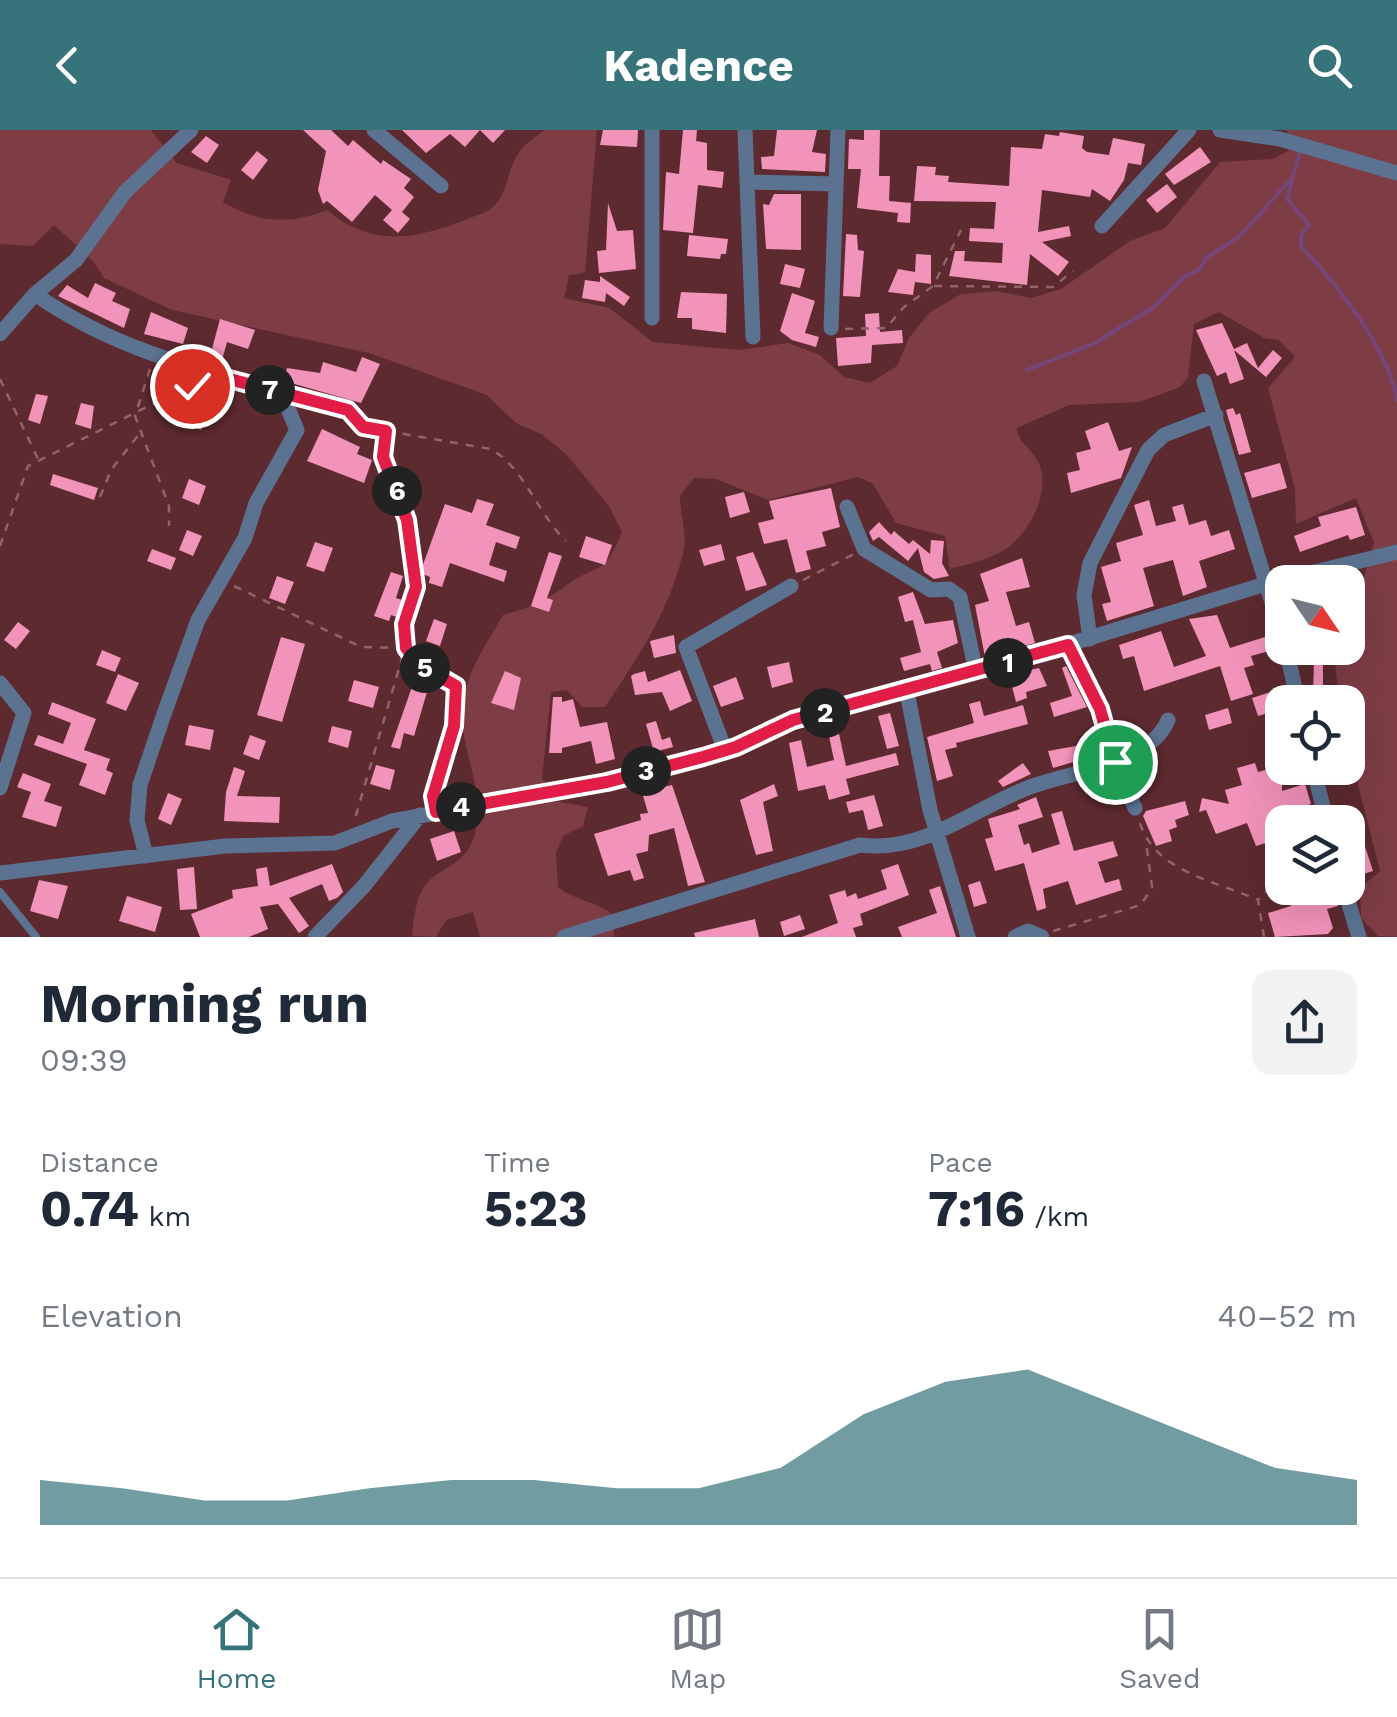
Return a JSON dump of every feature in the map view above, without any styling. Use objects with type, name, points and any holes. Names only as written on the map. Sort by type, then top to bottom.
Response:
[{"type":"street","points":[[0,334],[35,294],[76,260],[125,192],[191,130]]},
{"type":"street","points":[[374,130],[442,186]]},
{"type":"street","points":[[652,130],[652,318]]},
{"type":"street","points":[[744,130],[753,337]]},
{"type":"street","points":[[831,328],[838,130]]},
{"type":"street","points":[[1102,226],[1189,130]]},
{"type":"street","points":[[1220,130],[1282,137],[1397,173]]},
{"type":"street","points":[[747,182],[836,184]]},
{"type":"street","points":[[35,294],[70,319],[153,358],[348,410]]},
{"type":"street","points":[[1204,381],[1265,570]]},
{"type":"street","points":[[146,856],[137,820],[140,785],[198,620],[223,580],[275,464],[297,430],[281,392]]},
{"type":"street","points":[[1090,639],[1084,595],[1090,563],[1148,450],[1164,436],[1216,414]]},
{"type":"street","points":[[847,507],[864,549],[932,590],[950,589],[960,598],[976,672]]},
{"type":"street","points":[[1343,565],[1397,552]]},
{"type":"street","points":[[0,873],[225,846],[334,844],[428,814],[607,782],[725,750],[793,720],[907,692],[1265,584]]},
{"type":"street","points":[[725,750],[686,648],[791,586]]},
{"type":"street","points":[[1068,645],[1100,709],[1115,762],[1136,808]]},
{"type":"street","points":[[0,683],[24,714],[0,788]]},
{"type":"street","points":[[315,937],[428,814],[454,726],[456,686]]},
{"type":"street","points":[[907,692],[914,750],[968,937]]},
{"type":"street","points":[[564,937],[860,844],[887,848],[936,834],[1024,789],[1115,762],[1163,732],[1168,720]]},
{"type":"street","points":[[1349,905],[1359,937]]},
{"type":"street","points":[[1014,937],[1028,932],[1040,936]]},
{"type":"lane","points":[[0,892],[36,937]]},
{"type":"path","points":[[831,328],[886,328],[904,307],[933,286],[961,230]]},
{"type":"path","points":[[933,286],[1053,286],[1074,271]]},
{"type":"path","points":[[153,358],[135,416],[169,506],[169,526]]},
{"type":"path","points":[[0,546],[28,466],[135,416],[210,374]]},
{"type":"path","points":[[0,378],[39,461]]},
{"type":"path","points":[[348,410],[363,427],[470,444],[508,459],[544,520],[566,542]]},
{"type":"path","points":[[348,838],[406,648],[404,624],[416,587],[407,520],[383,457],[386,431]]},
{"type":"path","points":[[100,497],[111,470],[141,432]]},
{"type":"path","points":[[791,586],[864,549]]},
{"type":"path","points":[[223,580],[361,647],[406,648]]},
{"type":"path","points":[[406,648],[418,664],[456,686]]},
{"type":"path","points":[[1040,936],[1141,905],[1152,887],[1146,842],[1136,808]]},
{"type":"path","points":[[1146,842],[1191,876],[1219,882],[1258,900]]},
{"type":"path","points":[[1258,900],[1265,892]]},
{"type":"path","points":[[1258,900],[1264,937]]},
{"type":"shaded area","points":[[0,130],[151,130],[177,163],[231,180],[223,202],[236,209],[274,220],[327,210],[360,230],[393,236],[428,232],[490,209],[502,194],[520,151],[544,130],[597,130],[585,273],[569,275],[564,298],[609,308],[653,342],[739,350],[788,343],[820,355],[844,377],[870,383],[897,366],[909,338],[929,313],[961,294],[996,291],[1031,298],[1061,289],[1130,241],[1165,228],[1220,162],[1273,159],[1288,151],[1287,130],[1397,130],[1397,937],[1378,936],[1361,918],[1365,884],[1380,871],[1358,785],[1365,785],[1365,685],[1337,685],[1335,665],[1365,665],[1365,574],[1374,543],[1356,498],[1296,524],[1295,489],[1268,388],[1295,357],[1279,340],[1264,338],[1219,312],[1194,324],[1188,377],[1180,387],[1139,402],[1069,405],[1017,428],[1041,471],[1041,495],[1032,518],[1018,539],[1004,550],[950,569],[945,536],[896,523],[873,484],[858,477],[768,500],[716,479],[694,478],[680,496],[685,543],[671,592],[652,632],[605,707],[582,707],[567,690],[551,692],[542,778],[555,801],[588,807],[583,826],[563,836],[556,853],[558,887],[613,915],[614,937],[480,937],[473,912],[446,920],[436,937],[412,936],[422,890],[462,857],[471,845],[478,820],[463,723],[472,670],[503,615],[544,600],[605,563],[622,532],[609,506],[567,455],[543,435],[516,423],[487,395],[369,353],[172,310],[104,278],[93,261],[54,225],[33,246],[0,244]]},
{"type":"building","points":[[303,130],[331,130],[348,146],[353,140],[381,164],[383,160],[411,179],[404,188],[414,197],[402,212],[410,219],[398,233],[383,220],[392,210],[375,195],[352,222],[327,201],[323,204],[318,190],[326,151]]},
{"type":"building","points":[[402,130],[480,130],[465,147],[450,134],[426,153]]},
{"type":"building","points":[[480,130],[505,130],[493,143]]},
{"type":"building","points":[[603,130],[638,130],[637,147],[600,145]]},
{"type":"building","points":[[683,130],[697,130],[696,141],[707,143],[707,170],[724,172],[722,188],[698,185],[693,233],[663,230],[666,172],[679,174]]},
{"type":"building","points":[[777,130],[817,130],[812,152],[826,154],[825,172],[762,169],[761,157],[774,156]]},
{"type":"building","points":[[864,130],[880,130],[879,176],[890,176],[889,201],[911,203],[910,223],[897,222],[898,213],[857,208],[861,169],[848,169],[849,139],[864,140]]},
{"type":"building","points":[[1060,132],[1084,136],[1082,148],[1087,152],[1109,155],[1113,138],[1145,144],[1141,165],[1128,163],[1124,180],[1110,201],[1092,189],[1090,197],[1042,190],[1038,232],[1069,226],[1071,236],[1042,242],[1069,262],[1058,276],[1030,254],[1027,285],[949,276],[955,251],[965,251],[964,261],[1002,263],[1003,243],[969,241],[970,228],[994,229],[996,202],[914,201],[917,166],[936,167],[935,175],[949,176],[948,182],[1009,186],[1011,147],[1042,149],[1045,134],[1059,136]]},
{"type":"building","points":[[206,136],[219,145],[207,163],[191,152]]},
{"type":"building","points":[[1200,147],[1211,162],[1174,185],[1165,174]]},
{"type":"building","points":[[257,151],[268,160],[253,180],[241,170]]},
{"type":"building","points":[[1167,184],[1177,197],[1157,213],[1146,200]]},
{"type":"building","points":[[774,194],[801,194],[801,250],[766,249],[763,204],[769,205]]},
{"type":"building","points":[[608,203],[617,231],[633,230],[636,269],[599,273],[597,251],[606,250]]},
{"type":"building","points":[[846,234],[857,235],[858,250],[864,251],[860,297],[843,296]]},
{"type":"building","points":[[689,235],[728,239],[726,254],[721,254],[720,259],[687,256]]},
{"type":"building","points":[[916,254],[931,255],[931,284],[915,282],[913,295],[888,292],[898,269],[915,272]]},
{"type":"building","points":[[785,264],[805,269],[800,288],[780,284]]},
{"type":"building","points":[[600,276],[630,297],[624,306],[606,293],[605,302],[582,298],[585,280],[600,282]]},
{"type":"building","points":[[95,283],[116,293],[112,301],[130,309],[124,328],[58,296],[67,285],[88,298]]},
{"type":"building","points":[[681,292],[727,294],[726,333],[692,329],[692,318],[677,318]]},
{"type":"building","points":[[792,293],[815,301],[805,333],[819,337],[816,347],[792,340],[780,331]]},
{"type":"building","points":[[151,312],[188,328],[183,344],[144,334]]},
{"type":"building","points":[[879,313],[880,332],[902,330],[903,343],[872,345],[871,363],[838,366],[836,338],[866,336],[865,314]]},
{"type":"building","points":[[220,319],[255,330],[248,349],[227,342],[221,364],[209,360]]},
{"type":"building","points":[[1222,323],[1234,349],[1247,343],[1258,368],[1273,350],[1282,358],[1266,377],[1234,350],[1244,379],[1230,384],[1226,372],[1217,376],[1196,330]]},
{"type":"building","points":[[362,357],[380,364],[361,403],[284,381],[287,368],[320,373],[323,362],[356,372]]},
{"type":"building","points":[[36,394],[48,396],[40,424],[28,420]]},
{"type":"building","points":[[81,403],[94,406],[91,429],[75,424]]},
{"type":"building","points":[[191,404],[208,410],[201,430],[185,424]]},
{"type":"building","points":[[1233,408],[1236,415],[1240,413],[1251,452],[1239,455],[1226,410]]},
{"type":"building","points":[[1108,422],[1119,451],[1132,447],[1121,478],[1071,493],[1067,473],[1080,470],[1076,453],[1091,449],[1085,431]]},
{"type":"building","points":[[322,429],[360,447],[357,454],[372,460],[364,483],[307,461]]},
{"type":"building","points":[[1280,463],[1287,488],[1252,498],[1244,473]]},
{"type":"building","points":[[53,474],[98,488],[94,500],[50,485]]},
{"type":"building","points":[[189,479],[206,486],[199,505],[182,498]]},
{"type":"building","points":[[831,488],[840,527],[822,532],[826,546],[806,551],[811,569],[796,573],[787,539],[764,544],[758,523],[774,519],[769,501]]},
{"type":"building","points":[[744,492],[750,512],[730,518],[725,497]]},
{"type":"building","points":[[477,499],[494,504],[486,525],[520,537],[516,549],[496,542],[489,565],[507,571],[504,582],[450,563],[442,587],[429,583],[430,577],[420,573],[445,504],[472,513]]},
{"type":"building","points":[[1149,500],[1156,526],[1176,521],[1172,507],[1183,504],[1189,525],[1206,520],[1211,536],[1229,530],[1235,549],[1199,561],[1207,587],[1183,596],[1173,560],[1143,568],[1154,606],[1107,621],[1102,604],[1111,602],[1101,567],[1121,561],[1116,543],[1143,535],[1134,505]]},
{"type":"building","points":[[1356,507],[1365,535],[1350,540],[1348,535],[1300,552],[1294,536],[1321,526],[1318,517]]},
{"type":"building","points":[[879,522],[891,535],[894,531],[909,544],[913,540],[930,554],[931,540],[944,541],[942,563],[949,576],[934,579],[924,572],[918,548],[908,561],[879,537],[873,541],[869,532]]},
{"type":"building","points":[[187,530],[202,536],[193,556],[179,550]]},
{"type":"building","points":[[586,536],[612,545],[605,565],[579,557]]},
{"type":"building","points":[[315,542],[333,548],[324,572],[306,566]]},
{"type":"building","points":[[721,544],[725,560],[704,566],[699,550]]},
{"type":"building","points":[[152,549],[176,558],[171,570],[147,561]]},
{"type":"building","points":[[549,552],[562,556],[547,598],[553,600],[549,612],[531,606]]},
{"type":"building","points":[[753,552],[767,585],[746,591],[736,557]]},
{"type":"building","points":[[1022,558],[1030,587],[1006,592],[1016,626],[1029,622],[1035,643],[985,657],[975,605],[989,601],[980,574]]},
{"type":"building","points":[[391,572],[403,576],[396,598],[405,601],[399,618],[391,615],[389,621],[374,616]]},
{"type":"building","points":[[277,576],[294,582],[285,604],[269,598]]},
{"type":"building","points":[[913,592],[925,624],[953,620],[958,643],[937,652],[942,668],[932,671],[930,664],[904,671],[900,658],[921,652],[913,620],[905,622],[898,597]]},
{"type":"building","points":[[1217,615],[1230,648],[1265,637],[1265,652],[1251,656],[1254,665],[1244,668],[1253,694],[1231,701],[1220,666],[1144,691],[1134,656],[1123,659],[1119,645],[1161,631],[1174,667],[1206,656],[1189,619]]},
{"type":"building","points":[[434,619],[447,624],[440,646],[426,641]]},
{"type":"building","points":[[18,622],[30,631],[16,649],[4,640]]},
{"type":"building","points":[[674,635],[676,653],[654,658],[650,641]]},
{"type":"building","points":[[281,637],[305,644],[282,722],[257,715]]},
{"type":"building","points":[[102,650],[121,658],[115,672],[96,665]]},
{"type":"building","points":[[789,662],[793,682],[772,688],[767,667]]},
{"type":"building","points":[[1314,665],[1323,665],[1323,685],[1313,685]]},
{"type":"building","points":[[1066,666],[1087,707],[1054,717],[1050,703],[1072,696],[1062,668]]},
{"type":"building","points":[[1039,668],[1047,686],[1026,692],[1027,698],[1016,702],[1009,675]]},
{"type":"building","points":[[680,670],[692,701],[670,711],[662,692],[635,695],[631,676],[634,674],[645,671],[648,682]]},
{"type":"building","points":[[505,671],[521,678],[514,710],[491,703]]},
{"type":"building","points":[[118,674],[139,683],[126,711],[106,703]]},
{"type":"building","points":[[736,677],[744,699],[721,707],[713,686]]},
{"type":"building","points":[[415,678],[430,682],[414,736],[404,733],[400,749],[391,747]]},
{"type":"building","points":[[354,680],[379,687],[373,708],[348,701]]},
{"type":"building","points":[[1265,694],[1265,714],[1258,716],[1252,698]]},
{"type":"building","points":[[553,697],[562,697],[562,702],[573,699],[580,727],[607,722],[615,759],[596,764],[591,741],[562,748],[562,753],[549,753]]},
{"type":"building","points":[[980,701],[984,716],[1023,705],[1028,724],[956,743],[957,747],[945,750],[953,776],[937,781],[927,737],[974,723],[969,704]]},
{"type":"building","points":[[52,702],[96,719],[84,750],[110,759],[106,770],[113,773],[105,795],[79,785],[87,764],[34,745],[38,735],[63,744],[71,723],[48,714]]},
{"type":"building","points":[[1228,708],[1232,723],[1209,730],[1205,715]]},
{"type":"building","points":[[890,713],[899,746],[887,749],[878,716]]},
{"type":"building","points":[[656,721],[662,740],[670,737],[673,747],[654,752],[646,724]]},
{"type":"building","points":[[189,725],[214,730],[210,750],[185,745]]},
{"type":"building","points":[[332,726],[352,731],[348,748],[328,742]]},
{"type":"building","points":[[838,729],[846,766],[896,753],[899,765],[846,779],[850,794],[829,800],[825,785],[798,791],[789,743],[801,740],[807,767],[834,760],[828,731]]},
{"type":"building","points":[[250,735],[266,741],[259,760],[243,754]]},
{"type":"building","points":[[1098,742],[1101,754],[1053,768],[1048,751]]},
{"type":"building","points":[[1023,763],[1031,774],[1003,787],[998,781]]},
{"type":"building","points":[[1255,763],[1258,772],[1265,770],[1265,785],[1282,785],[1282,791],[1305,785],[1311,804],[1265,805],[1265,843],[1256,846],[1247,823],[1216,834],[1206,810],[1199,812],[1202,798],[1229,804],[1225,790],[1242,785],[1237,768]]},
{"type":"building","points":[[376,765],[395,770],[390,790],[370,784]]},
{"type":"building","points":[[234,767],[245,771],[237,796],[280,797],[279,823],[224,821],[226,792]]},
{"type":"building","points":[[23,773],[51,784],[44,801],[62,807],[56,827],[22,817],[31,792],[17,787]]},
{"type":"building","points":[[653,781],[655,789],[672,785],[705,882],[688,886],[674,828],[649,835],[648,851],[636,854],[644,878],[634,881],[630,870],[608,876],[594,834],[641,820],[640,814],[648,813],[640,785]]},
{"type":"building","points":[[774,784],[778,796],[763,802],[773,851],[756,855],[740,800]]},
{"type":"building","points":[[168,793],[182,799],[171,825],[158,819]]},
{"type":"building","points":[[874,795],[883,826],[868,830],[863,810],[849,813],[846,802]]},
{"type":"building","points":[[1036,797],[1043,817],[1018,825],[1024,845],[1029,843],[1032,853],[1060,844],[1051,814],[1062,811],[1074,851],[1113,841],[1118,856],[1098,862],[1105,883],[1119,879],[1122,890],[1076,905],[1068,881],[1043,889],[1046,908],[1037,911],[1024,863],[995,871],[985,839],[993,837],[988,819],[1020,809],[1017,805]]},
{"type":"building","points":[[1185,801],[1189,815],[1175,820],[1177,827],[1169,830],[1172,841],[1156,846],[1143,816],[1146,811]]},
{"type":"building","points":[[454,831],[461,852],[437,861],[430,839]]},
{"type":"building","points":[[1365,846],[1373,871],[1365,874]]},
{"type":"building","points":[[332,864],[343,892],[337,898],[329,901],[322,884],[289,898],[309,926],[299,933],[278,904],[260,907],[268,929],[249,937],[200,937],[191,914],[233,898],[232,890],[258,886],[256,869],[267,867],[270,886]]},
{"type":"building","points":[[898,864],[909,895],[860,914],[863,925],[853,928],[856,937],[802,937],[838,923],[829,895],[845,890],[847,897],[856,893],[858,899],[887,889],[881,870]]},
{"type":"building","points":[[194,867],[197,909],[180,910],[177,869]]},
{"type":"building","points":[[39,880],[68,886],[58,919],[30,911]]},
{"type":"building","points":[[980,881],[987,903],[974,907],[968,885]]},
{"type":"building","points":[[940,886],[956,937],[902,937],[898,927],[937,913],[929,890]]},
{"type":"building","points":[[127,896],[162,907],[155,932],[119,921]]},
{"type":"building","points":[[1338,905],[1327,909],[1333,928],[1328,934],[1275,937],[1268,913],[1291,906]]},
{"type":"building","points":[[800,915],[805,929],[784,936],[780,922]]},
{"type":"building","points":[[755,919],[759,937],[695,937],[694,933]]},
{"type":"waterway","points":[[1301,148],[1287,199],[1309,225],[1301,235],[1301,246],[1345,298],[1372,338],[1397,400]]},
{"type":"waterway","points":[[1027,370],[1095,343],[1154,307],[1184,277],[1199,270],[1206,258],[1240,236],[1290,180]]},
{"type":"route","points":[[192,386],[210,374],[348,410],[363,427],[386,431],[383,457],[407,520],[416,587],[404,624],[406,648],[418,664],[456,686],[454,726],[433,796],[436,812],[607,782],[703,757],[736,747],[793,720],[1068,645],[1100,709],[1115,762]]}]
